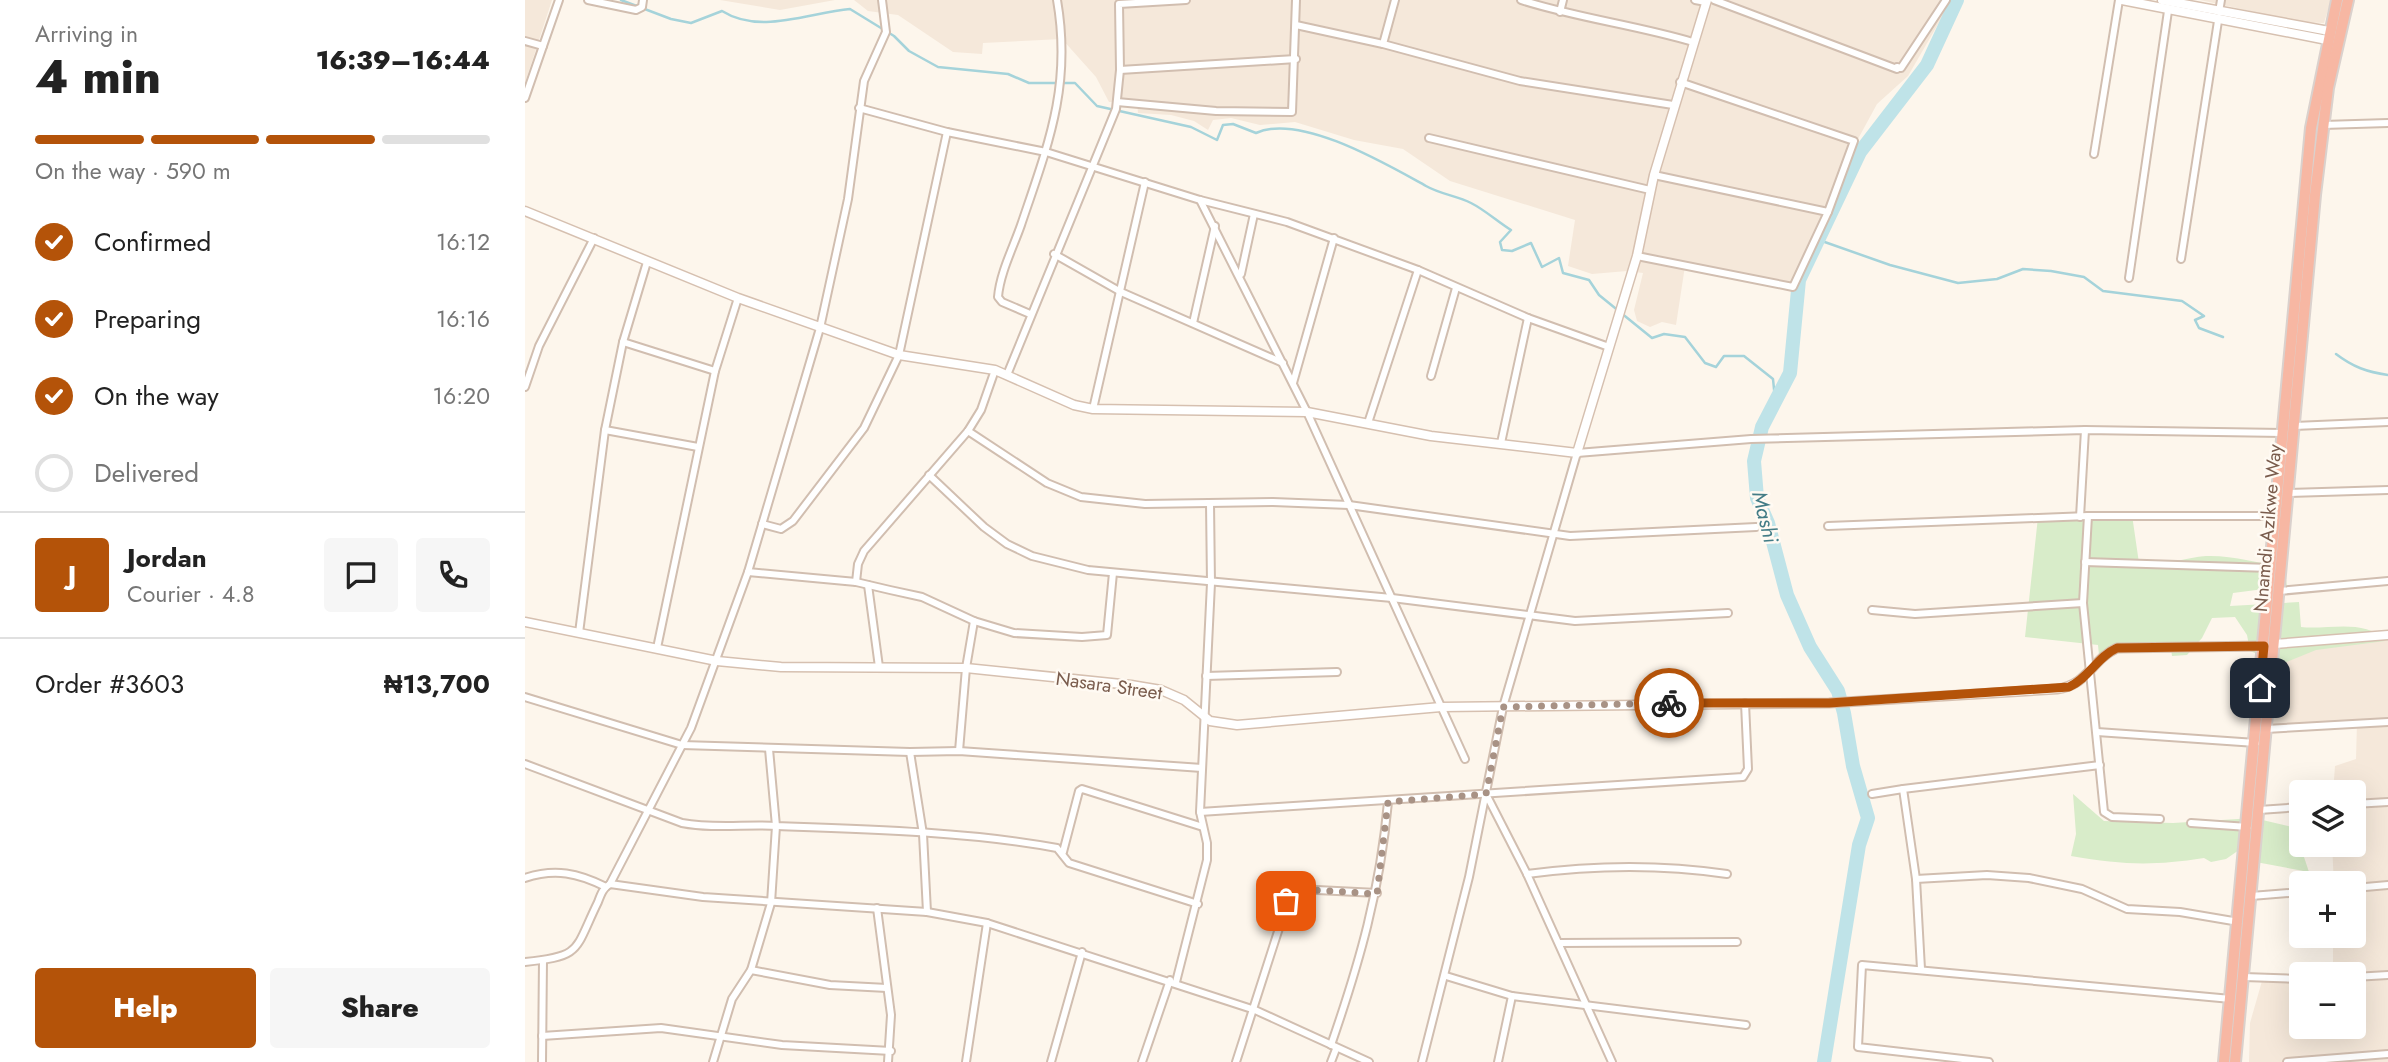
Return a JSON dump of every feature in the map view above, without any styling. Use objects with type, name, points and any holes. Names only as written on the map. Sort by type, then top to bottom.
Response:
[{"type":"highway","name":"Nnamdi Azikwe Way","points":[[2235,1062],[2266,729],[2270,568],[2311,128],[2337,0]]},
{"type":"highway","name":"Nnamdi Azikwe Way","points":[[2224,1062],[2256,743],[2279,591],[2323,125],[2348,0]]},
{"type":"street","points":[[525,98],[559,0]]},
{"type":"street","points":[[588,0],[636,10],[642,6],[643,0]]},
{"type":"street","points":[[525,962],[564,957],[575,950],[683,745],[717,662],[748,572],[820,328],[848,200],[864,81],[886,32],[882,0]]},
{"type":"street","points":[[1030,314],[1002,302],[997,297],[1046,152],[1062,89],[1063,34],[1057,0]]},
{"type":"street","points":[[1007,375],[1117,102],[1120,70],[1119,4],[1186,0]]},
{"type":"street","points":[[1117,102],[1216,111],[1292,112],[1296,59],[1296,0]]},
{"type":"street","points":[[1383,44],[1395,0]]},
{"type":"street","points":[[1521,0],[1560,12],[1641,27],[1693,42]]},
{"type":"street","points":[[1560,12],[1563,0]]},
{"type":"street","points":[[1695,0],[1709,1],[1897,69],[1901,68],[1946,0]]},
{"type":"street","points":[[2094,154],[2120,0],[2168,11],[2218,16],[2328,35]]},
{"type":"street","points":[[2162,0],[2218,16]]},
{"type":"street","points":[[2181,259],[2221,0]]},
{"type":"street","points":[[1422,1062],[1446,976],[1503,707],[1551,534],[1637,256],[1650,190],[1673,105],[1709,1]]},
{"type":"street","points":[[2129,278],[2168,11]]},
{"type":"street","points":[[1296,25],[1383,44],[1520,81],[1673,105]]},
{"type":"street","points":[[525,41],[543,46]]},
{"type":"street","points":[[1120,70],[1296,59]]},
{"type":"street","points":[[1637,256],[1793,287],[1828,212],[1854,141],[1680,82]]},
{"type":"street","points":[[859,108],[947,132],[1046,152],[1334,238],[1418,270],[1528,318],[1609,346]]},
{"type":"street","points":[[2323,125],[2388,123]]},
{"type":"street","points":[[762,524],[781,529],[793,521],[864,428],[899,355],[947,132]]},
{"type":"street","points":[[1429,138],[1650,190]]},
{"type":"street","points":[[1654,175],[1828,212]]},
{"type":"street","points":[[1093,409],[1145,182]]},
{"type":"street","points":[[1201,200],[1241,274],[1307,412],[1465,759]]},
{"type":"street","points":[[525,211],[647,262],[820,328],[899,355],[995,370],[1074,405],[1093,409],[1307,412],[1431,436],[1577,453],[1751,439],[2085,430],[2283,433]]},
{"type":"street","points":[[1241,274],[1254,214]]},
{"type":"street","points":[[1193,323],[1215,226]]},
{"type":"street","points":[[525,387],[538,346],[594,238]]},
{"type":"street","points":[[1293,383],[1334,238]]},
{"type":"street","points":[[1054,254],[1121,292],[1283,363]]},
{"type":"street","points":[[579,633],[605,430],[624,342],[647,262]]},
{"type":"street","points":[[1368,424],[1418,270]]},
{"type":"street","points":[[1431,376],[1456,288]]},
{"type":"street","points":[[657,648],[715,371],[738,298]]},
{"type":"street","points":[[1501,443],[1528,318]]},
{"type":"street","points":[[624,342],[715,371]]},
{"type":"street","points":[[856,582],[858,564],[864,551],[968,431],[981,410],[995,370]]},
{"type":"street","points":[[2294,426],[2388,422]]},
{"type":"street","points":[[605,430],[698,447]]},
{"type":"street","points":[[2085,430],[2083,603],[2106,816],[2160,818]]},
{"type":"street","points":[[968,431],[1047,483],[1081,498],[1145,504],[1349,505],[1551,534],[1613,536],[1756,527]]},
{"type":"street","points":[[929,475],[984,527],[1007,544],[1032,556],[1088,570],[1392,598],[1529,618],[1575,621],[1728,613]]},
{"type":"street","points":[[2289,493],[2388,489]]},
{"type":"street","points":[[1142,1062],[1173,981],[1198,904],[1207,860],[1207,843],[1200,812],[1211,583],[1210,503]]},
{"type":"street","points":[[1828,526],[2084,516],[2276,516]]},
{"type":"street","points":[[2085,562],[2270,568]]},
{"type":"street","points":[[748,572],[856,582],[922,597],[974,621],[1014,633],[1103,637],[1110,628],[1113,573]]},
{"type":"street","points":[[2279,591],[2388,581]]},
{"type":"street","points":[[868,585],[879,667]]},
{"type":"street","points":[[1872,610],[1915,614],[2083,603]]},
{"type":"street","points":[[959,751],[966,668],[974,621]]},
{"type":"street","name":"Nasara Street","points":[[525,622],[717,662],[781,667],[966,668],[1161,690],[1184,700],[1204,717],[1222,724],[1237,725],[1441,706],[1829,703],[2069,687],[2080,683],[2105,654],[2117,648],[2269,645],[2388,635]]},
{"type":"street","points":[[1206,676],[1337,672]]},
{"type":"street","points":[[525,697],[683,745],[769,749],[959,751],[1202,768]]},
{"type":"street","points":[[1200,812],[1743,778],[1748,769],[1745,702]]},
{"type":"street","points":[[2266,729],[2388,722]]},
{"type":"street","points":[[2097,732],[2256,743]]},
{"type":"street","points":[[713,1062],[732,999],[751,970],[771,903],[776,826],[769,749]]},
{"type":"street","points":[[910,752],[923,834],[927,912]]},
{"type":"street","points":[[525,764],[649,811],[702,827],[776,826],[923,834],[1057,848],[1063,852],[1069,863],[1198,904]]},
{"type":"street","points":[[1872,794],[2100,765]]},
{"type":"street","points":[[1063,852],[1079,791],[1082,789],[1203,827]]},
{"type":"street","points":[[1903,789],[1916,879],[1921,969]]},
{"type":"street","points":[[1486,794],[1527,874],[1612,1062]]},
{"type":"street","points":[[1331,1062],[1377,894],[1388,802]]},
{"type":"street","points":[[2366,803],[2388,802]]},
{"type":"street","points":[[2259,810],[2289,808]]},
{"type":"street","points":[[2191,823],[2248,827]]},
{"type":"street","points":[[1527,874],[1611,866],[1682,867],[1727,874]]},
{"type":"street","points":[[525,878],[542,873],[561,872],[647,892],[771,903],[927,912],[987,923],[1173,981],[1255,1010],[1369,1062]]},
{"type":"street","points":[[1916,879],[1987,875],[2029,878],[2082,889],[2127,909],[2180,912],[2239,922]]},
{"type":"street","points":[[2366,887],[2388,885]]},
{"type":"street","points":[[1236,1062],[1255,1010],[1291,891],[1297,889],[1377,894]]},
{"type":"street","points":[[2251,896],[2289,893]]},
{"type":"street","points":[[877,908],[887,988],[891,1051],[888,1062]]},
{"type":"street","points":[[966,1062],[987,923]]},
{"type":"street","points":[[1559,943],[1737,942]]},
{"type":"street","points":[[1051,1062],[1082,952]]},
{"type":"street","points":[[542,1062],[543,960]]},
{"type":"street","points":[[1989,1062],[1858,1047],[1862,965],[2231,999]]},
{"type":"street","points":[[751,970],[830,985],[887,988]]},
{"type":"street","points":[[2366,976],[2388,975]]},
{"type":"street","points":[[1446,976],[1512,996],[1746,1025]]},
{"type":"street","points":[[2244,977],[2289,979]]},
{"type":"street","points":[[1498,1062],[1512,996]]},
{"type":"street","points":[[542,1035],[661,1028],[838,1049],[891,1051]]},
{"type":"street","points":[[2287,1062],[2388,1054]]},
{"type":"shaded area","points":[[525,0],[552,0],[525,83]]},
{"type":"shaded area","points":[[720,0],[835,0],[780,10]]},
{"type":"shaded area","points":[[854,0],[1952,0],[1908,76],[1877,104],[1858,139],[1796,289],[1685,266],[1676,325],[1662,322],[1650,327],[1637,321],[1634,310],[1643,273],[1627,271],[1592,274],[1568,266],[1575,220],[1450,181],[1403,149],[1354,140],[1295,122],[1260,125],[1231,118],[1213,120],[1208,130],[1194,121],[1171,115],[1138,113],[1137,101],[1109,102],[1096,77],[1062,39],[983,43],[982,54],[953,52],[898,15],[868,11]]},
{"type":"shaded area","points":[[2200,0],[2331,0],[2324,23],[2300,22]]},
{"type":"shaded area","points":[[2388,638],[2388,1062],[2249,1062],[2250,1023],[2262,981],[2289,982],[2289,1039],[2366,1039],[2366,962],[2333,962],[2333,948],[2366,948],[2366,871],[2333,871],[2333,857],[2366,857],[2366,780],[2334,780],[2335,766],[2356,759],[2357,722],[2273,725],[2279,646]]},
{"type":"green space","points":[[2132,515],[2139,563],[2157,564],[2216,556],[2284,567],[2287,586],[2233,593],[2230,606],[2299,602],[2301,627],[2357,627],[2377,634],[2385,641],[2316,650],[2282,664],[2250,651],[2247,635],[2235,617],[2212,618],[2202,638],[2187,655],[2172,656],[2171,649],[2099,655],[2098,645],[2025,637],[2038,517]]},
{"type":"green space","points":[[2073,794],[2104,821],[2173,823],[2254,818],[2289,826],[2289,857],[2304,857],[2309,871],[2245,860],[2242,848],[2226,859],[2211,862],[2204,858],[2138,863],[2071,856],[2076,834]]},
{"type":"waterway","points":[[621,0],[671,19],[691,23],[722,11],[737,18],[768,22],[850,9],[894,36],[909,51],[938,67],[1008,74],[1029,83],[1075,83],[1097,106],[1191,127],[1217,140],[1223,125],[1233,124],[1256,133],[1274,129],[1319,135],[1366,154],[1431,189],[1476,206],[1511,230],[1500,242],[1502,250],[1512,251],[1531,243],[1542,267],[1559,258],[1563,273],[1589,280],[1599,295],[1652,338],[1664,334],[1685,337],[1705,363],[1716,367],[1724,356],[1744,356],[1773,379],[1775,399]]},
{"type":"waterway","name":"Mashi","points":[[1824,1062],[1859,845],[1868,818],[1853,766],[1838,691],[1810,647],[1787,595],[1768,523],[1757,498],[1754,461],[1762,427],[1790,373],[1799,280],[1860,152],[1927,65],[1957,0]]},
{"type":"waterway","points":[[1819,240],[1890,265],[1958,283],[1997,279],[2023,269],[2084,277],[2103,291],[2182,301],[2204,316],[2195,320],[2199,328],[2223,337]]},
{"type":"waterway","points":[[2336,354],[2361,368],[2388,375]]},
{"type":"way so far","points":[[1286,901],[1291,891],[1297,889],[1377,894],[1388,802],[1486,794],[1503,707],[1669,703]]},
{"type":"route","points":[[1669,703],[1829,703],[2057,689],[2080,683],[2105,654],[2117,648],[2264,646],[2260,688]]}]
